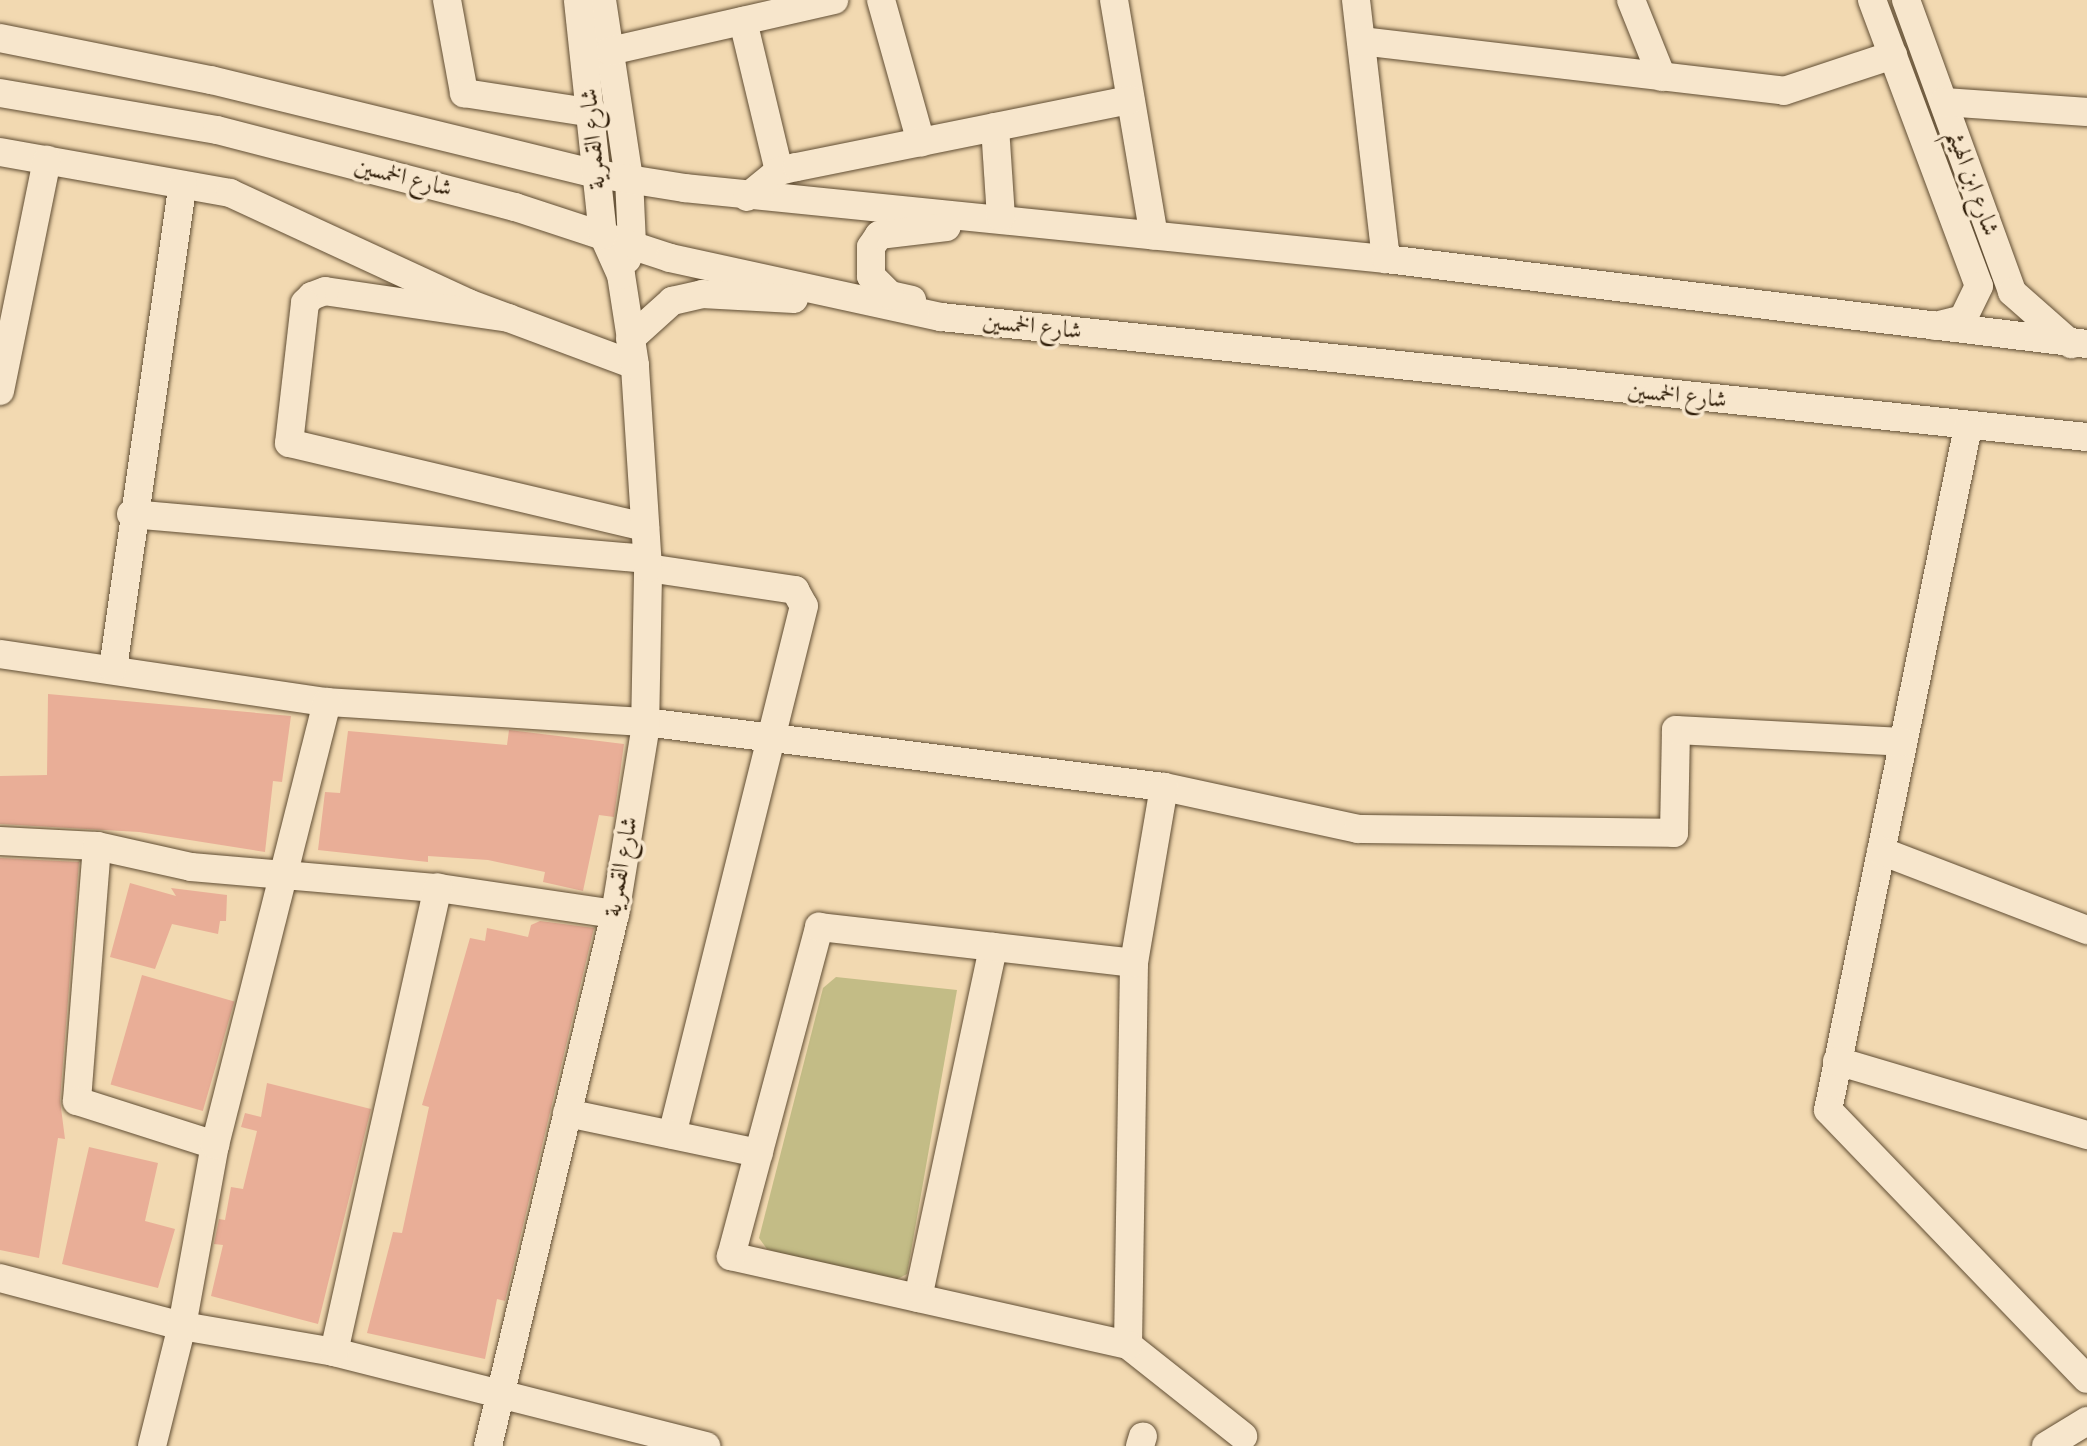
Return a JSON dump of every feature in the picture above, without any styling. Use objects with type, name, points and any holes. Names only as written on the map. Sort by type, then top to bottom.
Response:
[{"type":"street","points":[[447,0],[464,93],[593,113]]},
{"type":"street","name":"شارع القمرية","points":[[488,1446],[615,914],[645,722],[648,564],[633,352],[621,275],[603,235],[593,113],[578,0]]},
{"type":"street","points":[[602,0],[629,178],[632,244]]},
{"type":"street","points":[[610,51],[754,12],[834,0]]},
{"type":"street","points":[[1114,0],[1154,236]]},
{"type":"street","points":[[1356,0],[1386,259]]},
{"type":"street","points":[[1631,0],[1662,77]]},
{"type":"street","name":"شارع ابن الهيثم","points":[[1872,0],[1979,286],[1963,319],[1925,328]]},
{"type":"street","name":"شارع ابن الهيثم","points":[[1906,0],[2012,292],[2079,344]]},
{"type":"street","points":[[892,2],[921,142]]},
{"type":"street","points":[[754,12],[779,171]]},
{"type":"street","name":"شارع الخمسين","points":[[0,38],[211,80],[597,174],[747,197],[1014,219],[1386,259],[1925,328],[2079,344]]},
{"type":"street","points":[[1361,41],[1784,91],[1893,55]]},
{"type":"street","name":"شارع الخمسين","points":[[0,93],[217,130],[632,244],[872,303],[1018,325],[1968,427],[2087,437]]},
{"type":"street","points":[[747,197],[779,171],[1130,100]]},
{"type":"street","points":[[1944,102],[2087,112]]},
{"type":"street","points":[[995,127],[1014,219],[879,235],[869,264],[871,276],[890,295],[1018,325]]},
{"type":"street","points":[[0,152],[230,193],[293,217],[509,318]]},
{"type":"street","points":[[0,391],[3,362],[47,160]]},
{"type":"street","points":[[113,668],[131,514],[183,185]]},
{"type":"street","name":"شارع القمرية","points":[[621,275],[632,244]]},
{"type":"street","points":[[645,527],[289,443],[305,303],[312,296],[325,291],[509,318],[633,352],[672,301],[702,294],[872,303]]},
{"type":"street","points":[[1968,427],[1828,1110],[2087,1379]]},
{"type":"street","points":[[131,514],[648,564],[803,596],[672,1135]]},
{"type":"street","points":[[0,654],[113,668],[327,702],[645,722],[1164,787],[1358,829],[1674,833],[1676,730],[1903,742]]},
{"type":"street","points":[[152,1446],[182,1326],[215,1145],[327,702]]},
{"type":"street","points":[[1128,1345],[1134,963],[1164,787]]},
{"type":"street","points":[[0,841],[97,846],[191,867],[438,888],[615,914]]},
{"type":"street","points":[[97,846],[77,1101],[215,1145]]},
{"type":"street","points":[[1881,851],[2087,930]]},
{"type":"street","points":[[334,1352],[438,888]]},
{"type":"street","points":[[1134,963],[819,927],[731,1256],[1128,1345],[1243,1436]]},
{"type":"street","points":[[918,1298],[993,947]]},
{"type":"street","points":[[1837,1061],[2087,1135]]},
{"type":"street","points":[[567,1113],[759,1153]]},
{"type":"street","points":[[0,1278],[182,1326],[334,1352],[706,1446]]},
{"type":"street","points":[[2046,1446],[2087,1421]]},
{"type":"shaded area","points":[[836,977],[957,990],[907,1274],[886,1285],[767,1249],[759,1238],[823,988]]},
{"type":"building","points":[[48,694],[291,716],[282,782],[273,781],[265,852],[139,832],[0,824],[0,776],[47,775]]},
{"type":"building","points":[[509,730],[624,744],[614,817],[599,815],[583,891],[543,882],[545,872],[488,860],[428,856],[428,862],[318,850],[325,792],[340,793],[348,731],[507,745]]},
{"type":"building","points":[[0,858],[79,862],[60,1100],[65,1139],[58,1138],[39,1258],[0,1250]]},
{"type":"building","points":[[130,883],[176,896],[171,888],[227,895],[226,921],[220,921],[218,934],[172,924],[155,969],[110,957]]},
{"type":"building","points":[[540,921],[594,928],[505,1301],[497,1299],[485,1359],[367,1333],[393,1232],[402,1233],[429,1107],[422,1105],[470,938],[485,941],[487,928],[528,937],[531,925]]},
{"type":"building","points":[[142,975],[234,1001],[203,1111],[111,1085]]},
{"type":"building","points":[[267,1083],[371,1109],[318,1324],[211,1296],[223,1245],[214,1244],[219,1219],[225,1220],[231,1187],[243,1189],[257,1131],[241,1127],[245,1113],[261,1117]]},
{"type":"building","points":[[89,1147],[158,1163],[145,1221],[175,1229],[158,1288],[62,1264]]}]
